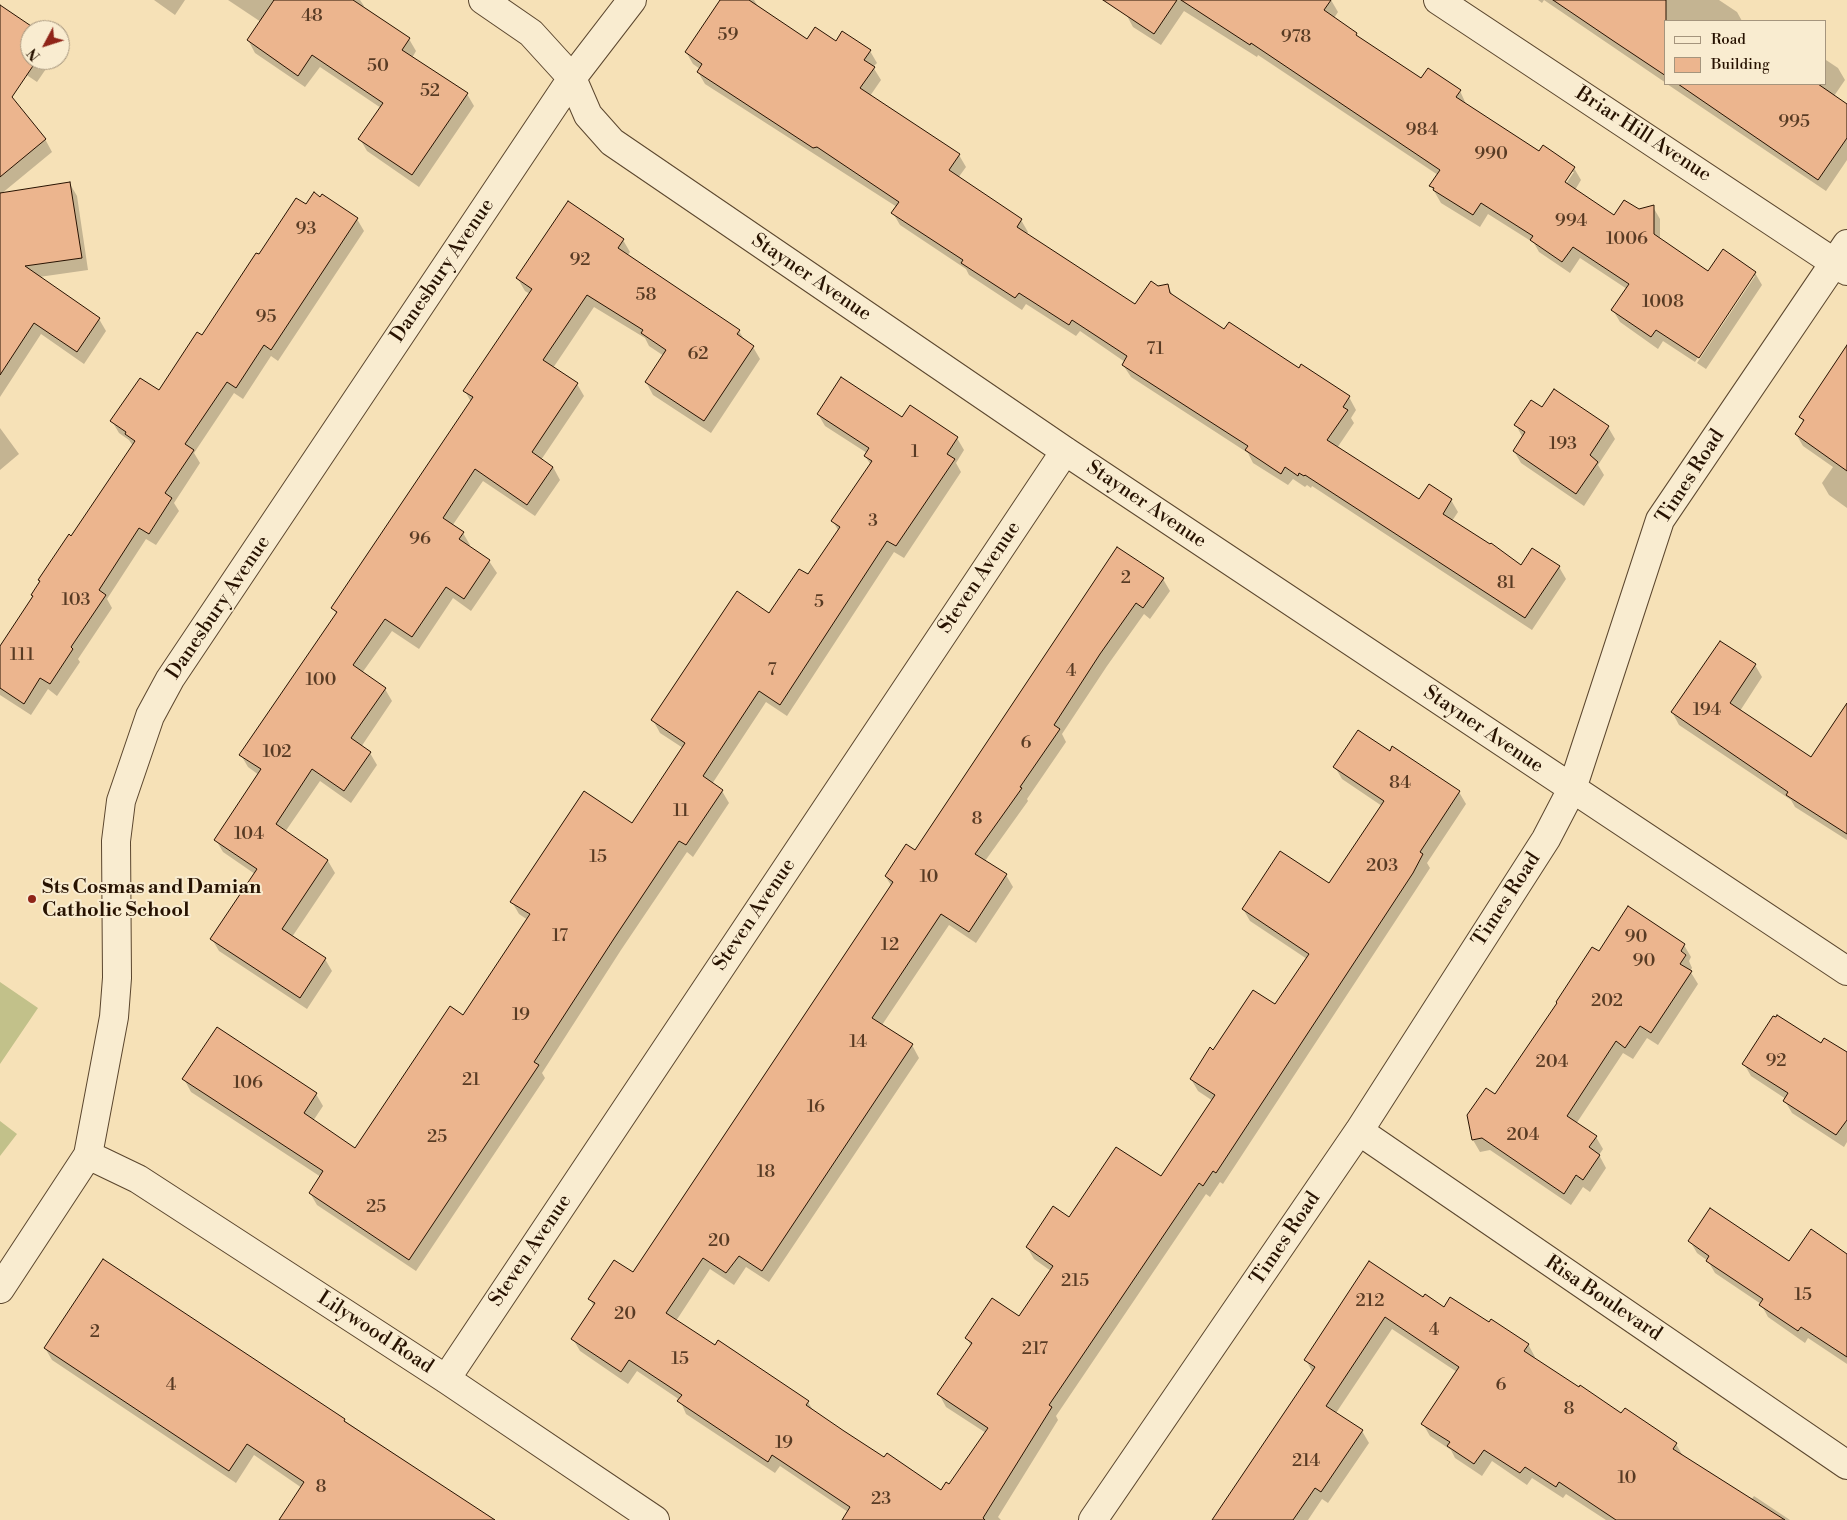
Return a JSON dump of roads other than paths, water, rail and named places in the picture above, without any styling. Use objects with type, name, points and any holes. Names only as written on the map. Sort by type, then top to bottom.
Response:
[{"type":"street","name":"Stayner Avenue","points":[[483,0],[531,33],[572,78],[588,115],[612,142],[1065,451],[1572,790],[1847,971]]},
{"type":"street","name":"Danesbury Avenue","points":[[0,1289],[88,1155],[114,1017],[117,978],[116,851],[121,801],[150,716],[170,679],[572,78],[632,0]]},
{"type":"street","name":"Briar Hill Avenue","points":[[1438,0],[1843,259]]},
{"type":"street","name":"Times Road","points":[[1093,1520],[1359,1131],[1546,839],[1572,790],[1660,520],[1843,259]]},
{"type":"street","name":"Steven Avenue","points":[[446,1379],[1065,451]]},
{"type":"street","name":"Risa Boulevard","points":[[1359,1131],[1847,1465]]},
{"type":"street","name":"Lilywood Road","points":[[88,1155],[138,1179],[446,1379],[656,1520]]},
{"type":"place","name":"Sts Cosmas and Damian Catholic School","points":[[32,899]]}]
